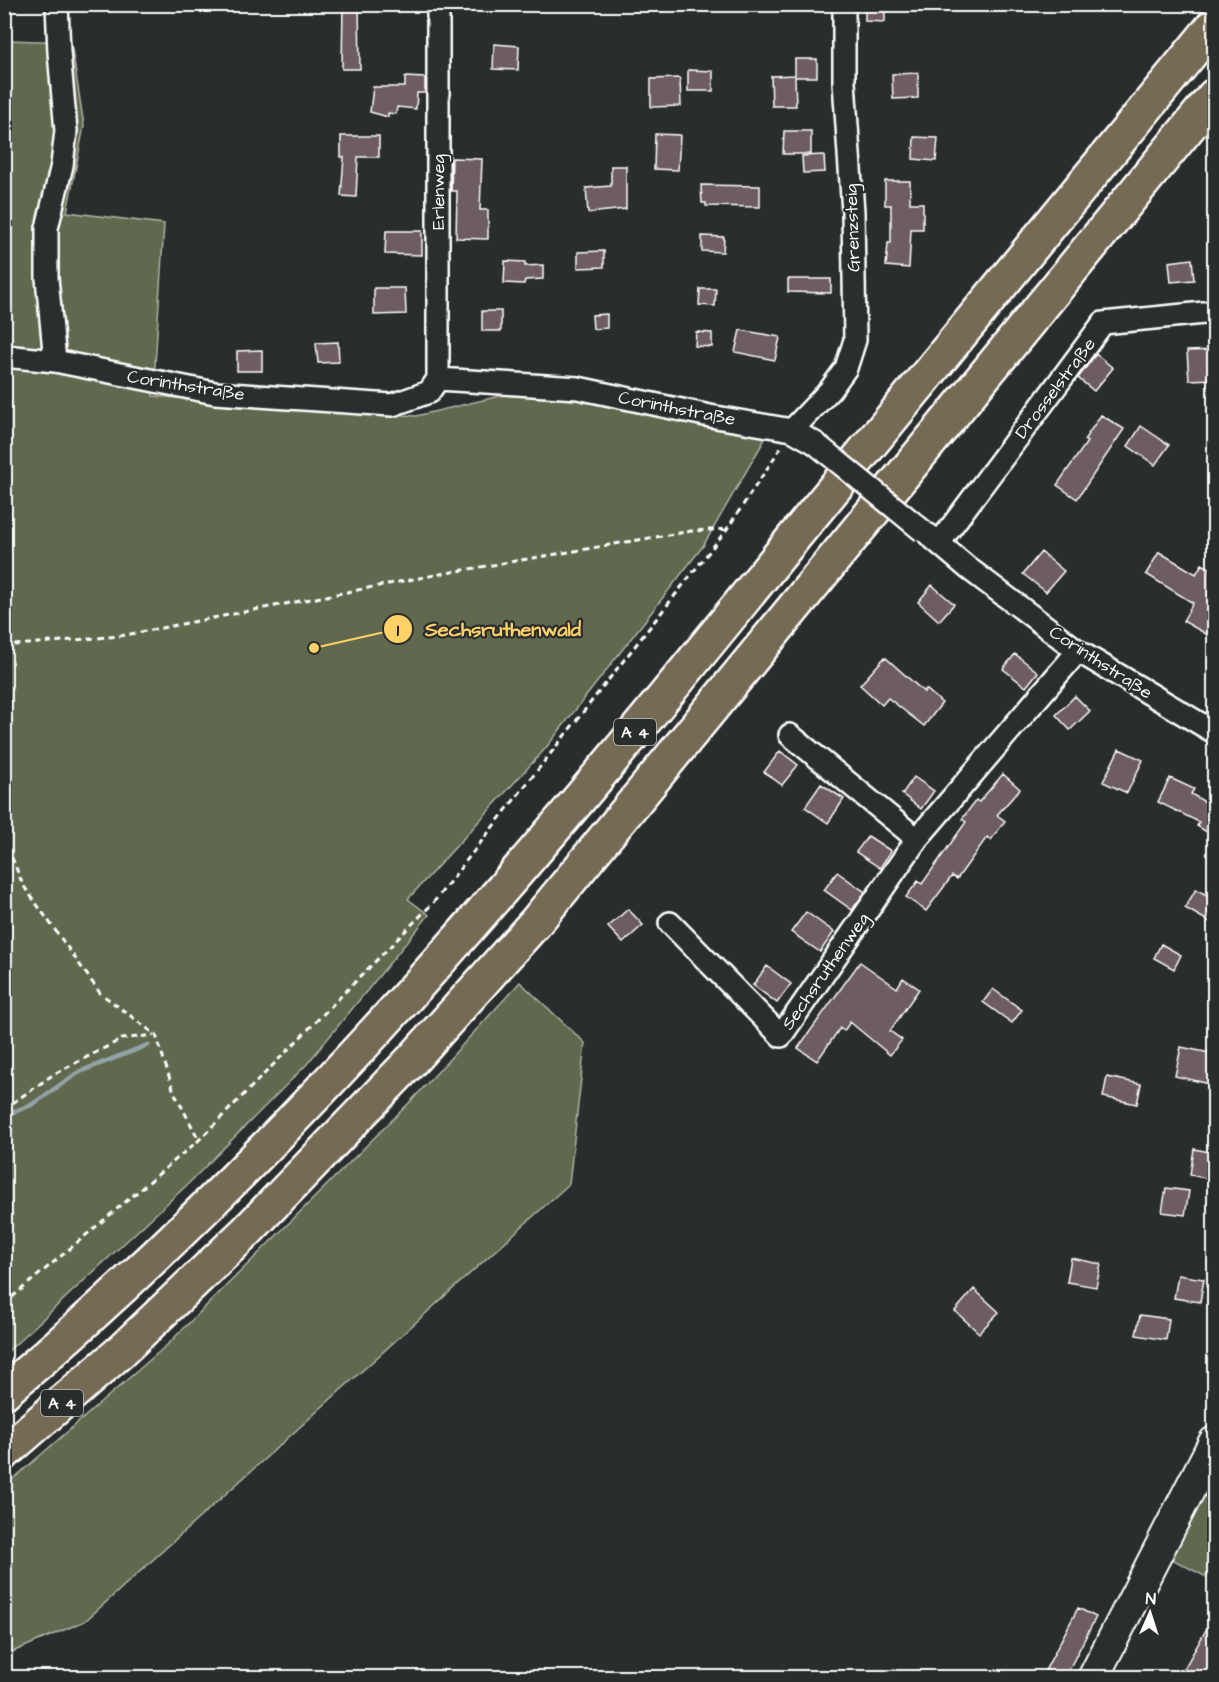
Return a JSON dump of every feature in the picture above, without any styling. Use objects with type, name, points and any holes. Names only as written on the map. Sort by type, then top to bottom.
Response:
[{"type":"highway","name":"A 4","points":[[4,1392],[204,1209],[422,980],[540,846],[688,668],[957,336],[1215,25]]},
{"type":"highway","name":"A 4","points":[[4,1453],[119,1353],[247,1231],[405,1068],[535,923],[1215,96]]},
{"type":"street","points":[[55,361],[47,278],[47,228],[62,165],[66,131],[58,52],[57,4]]},
{"type":"street","name":"Erlenweg","points":[[438,4],[438,379]]},
{"type":"street","name":"Grenzsteig","points":[[792,430],[830,390],[846,368],[855,340],[853,212],[844,81],[844,4]]},
{"type":"street","name":"Drosselstraße","points":[[931,536],[1103,323],[1215,312]]},
{"type":"street","name":"Corinthstraße","points":[[4,356],[55,361],[215,393],[392,405],[429,392],[438,379],[578,388],[710,416],[792,430],[814,443],[968,568],[1078,651],[1215,732]]},
{"type":"street","name":"Sechsruthenweg","points":[[670,923],[781,1036],[917,839],[1078,651]]},
{"type":"street","points":[[790,735],[917,839]]},
{"type":"street","points":[[1093,1677],[1215,1442]]},
{"type":"path","points":[[4,1304],[199,1140],[433,903],[727,529],[792,430]]},
{"type":"path","points":[[4,646],[120,636],[440,574],[691,531],[727,529]]},
{"type":"path","points":[[4,838],[23,885],[100,993],[156,1035],[174,1092],[199,1140]]},
{"type":"path","points":[[4,1109],[54,1074],[122,1039],[156,1035]]},
{"type":"green space","points":[[5,40],[71,42],[84,126],[67,212],[164,224],[153,396],[416,416],[525,390],[769,432],[703,546],[545,749],[408,899],[429,915],[307,1064],[188,1184],[5,1354]]},
{"type":"green space","points":[[520,982],[585,1043],[569,1184],[85,1621],[5,1655],[5,1486],[167,1345],[412,1100]]},
{"type":"green space","points":[[1214,1459],[1214,1581],[1166,1556]]},
{"type":"building","points":[[343,4],[359,4],[360,69],[342,69]]},
{"type":"building","points":[[865,4],[885,4],[885,22],[865,21]]},
{"type":"building","points":[[494,44],[519,46],[518,70],[493,69]]},
{"type":"building","points":[[795,59],[817,59],[817,77],[795,77],[796,106],[772,106],[771,76],[795,75]]},
{"type":"building","points":[[688,70],[713,71],[713,91],[688,91]]},
{"type":"building","points":[[918,73],[918,98],[893,99],[892,74]]},
{"type":"building","points":[[405,77],[425,78],[425,93],[417,93],[416,109],[397,107],[396,114],[388,113],[388,117],[370,112],[373,87],[405,87]]},
{"type":"building","points":[[680,78],[681,106],[651,107],[651,79]]},
{"type":"building","points":[[784,131],[811,131],[811,154],[783,154]]},
{"type":"building","points":[[655,134],[680,135],[678,170],[654,169]]},
{"type":"building","points":[[341,136],[379,136],[379,157],[358,157],[356,197],[341,196],[344,157],[341,157]]},
{"type":"building","points":[[914,137],[938,138],[936,161],[913,159]]},
{"type":"building","points":[[824,155],[825,172],[803,173],[802,156]]},
{"type":"building","points":[[452,158],[482,159],[480,210],[488,210],[488,239],[456,238],[457,191],[451,191]]},
{"type":"building","points":[[611,166],[626,166],[626,209],[588,213],[586,188],[611,186]]},
{"type":"building","points":[[885,181],[910,181],[910,203],[923,203],[923,229],[911,229],[909,268],[886,266],[888,243],[891,243],[891,205],[885,205]]},
{"type":"building","points":[[701,185],[760,186],[760,207],[706,206],[706,203],[702,203]]},
{"type":"building","points":[[386,231],[422,231],[422,255],[385,254]]},
{"type":"building","points":[[702,236],[724,237],[723,252],[702,251]]},
{"type":"building","points":[[604,251],[604,267],[578,268],[578,252]]},
{"type":"building","points":[[1192,259],[1194,280],[1171,282],[1169,262]]},
{"type":"building","points":[[505,261],[525,262],[525,266],[543,265],[543,279],[525,280],[524,284],[504,283]]},
{"type":"building","points":[[788,279],[831,279],[831,293],[788,292]]},
{"type":"building","points":[[374,288],[405,288],[406,314],[374,315]]},
{"type":"building","points":[[700,289],[716,289],[715,306],[699,305]]},
{"type":"building","points":[[482,311],[501,311],[501,331],[482,331]]},
{"type":"building","points":[[607,314],[607,328],[593,329],[592,315]]},
{"type":"building","points":[[740,330],[780,337],[775,360],[735,352]]},
{"type":"building","points":[[696,332],[712,333],[712,347],[695,346]]},
{"type":"building","points":[[338,342],[339,362],[318,363],[316,343]]},
{"type":"building","points":[[262,350],[262,371],[237,371],[237,351]]},
{"type":"building","points":[[1215,350],[1215,379],[1189,380],[1187,351]]},
{"type":"building","points":[[1096,354],[1113,368],[1094,391],[1078,378]]},
{"type":"building","points":[[1101,415],[1124,429],[1077,499],[1057,485],[1087,442],[1084,440]]},
{"type":"building","points":[[1141,426],[1169,445],[1155,465],[1128,446]]},
{"type":"building","points":[[1041,552],[1064,571],[1046,592],[1023,574]]},
{"type":"building","points":[[1159,552],[1196,574],[1202,564],[1215,571],[1215,639],[1183,621],[1193,603],[1146,574]]},
{"type":"building","points":[[932,585],[954,604],[939,621],[918,602]]},
{"type":"building","points":[[1015,654],[1038,672],[1026,687],[1003,669]]},
{"type":"building","points":[[885,657],[924,692],[926,689],[942,703],[924,726],[888,698],[882,705],[860,685]]},
{"type":"building","points":[[1075,696],[1090,711],[1070,730],[1056,715]]},
{"type":"building","points":[[1119,749],[1143,760],[1127,793],[1103,782]]},
{"type":"building","points":[[780,751],[798,765],[782,785],[764,772]]},
{"type":"building","points":[[1003,774],[1020,789],[997,815],[1005,821],[991,840],[987,837],[957,879],[952,876],[926,911],[906,897],[918,881],[922,884],[966,822],[962,819],[976,800],[979,802]]},
{"type":"building","points":[[914,777],[934,791],[921,809],[902,794]]},
{"type":"building","points":[[1170,778],[1194,789],[1191,794],[1210,805],[1215,796],[1215,837],[1197,826],[1199,822],[1158,802]]},
{"type":"building","points":[[821,784],[844,799],[828,823],[805,807]]},
{"type":"building","points":[[868,836],[891,851],[880,868],[856,852]]},
{"type":"building","points":[[837,872],[865,892],[852,910],[824,890]]},
{"type":"building","points":[[1196,889],[1215,900],[1215,925],[1185,908]]},
{"type":"building","points":[[628,909],[643,925],[623,943],[608,927]]},
{"type":"building","points":[[806,912],[834,932],[820,952],[791,932]]},
{"type":"building","points":[[1161,944],[1181,955],[1174,969],[1154,958]]},
{"type":"building","points":[[860,962],[897,988],[903,978],[919,989],[890,1031],[902,1040],[890,1055],[850,1022],[844,1031],[840,1028],[817,1061],[798,1048]]},
{"type":"building","points":[[767,966],[791,984],[777,1003],[753,985]]},
{"type":"building","points":[[993,989],[1022,1010],[1012,1023],[983,1002]]},
{"type":"building","points":[[1181,1047],[1215,1054],[1210,1084],[1175,1076]]},
{"type":"building","points":[[1107,1077],[1141,1084],[1137,1104],[1103,1097]]},
{"type":"building","points":[[1194,1149],[1215,1153],[1215,1180],[1190,1175]]},
{"type":"building","points":[[1166,1188],[1189,1191],[1185,1215],[1162,1212]]},
{"type":"building","points":[[1071,1258],[1101,1264],[1096,1287],[1067,1282]]},
{"type":"building","points":[[1178,1275],[1204,1279],[1200,1302],[1174,1298]]},
{"type":"building","points":[[974,1289],[999,1312],[979,1333],[955,1311]]},
{"type":"building","points":[[1140,1315],[1169,1319],[1166,1340],[1136,1335]]},
{"type":"building","points":[[1078,1608],[1096,1617],[1065,1677],[1058,1677],[1045,1671]]},
{"type":"building","points":[[1215,1614],[1215,1677],[1200,1677],[1184,1669]]},
{"type":"waterway","points":[[4,1116],[33,1104],[79,1072],[148,1045]]},
{"type":"place","name":"Sechsruthenwald","points":[[314,648]]}]
